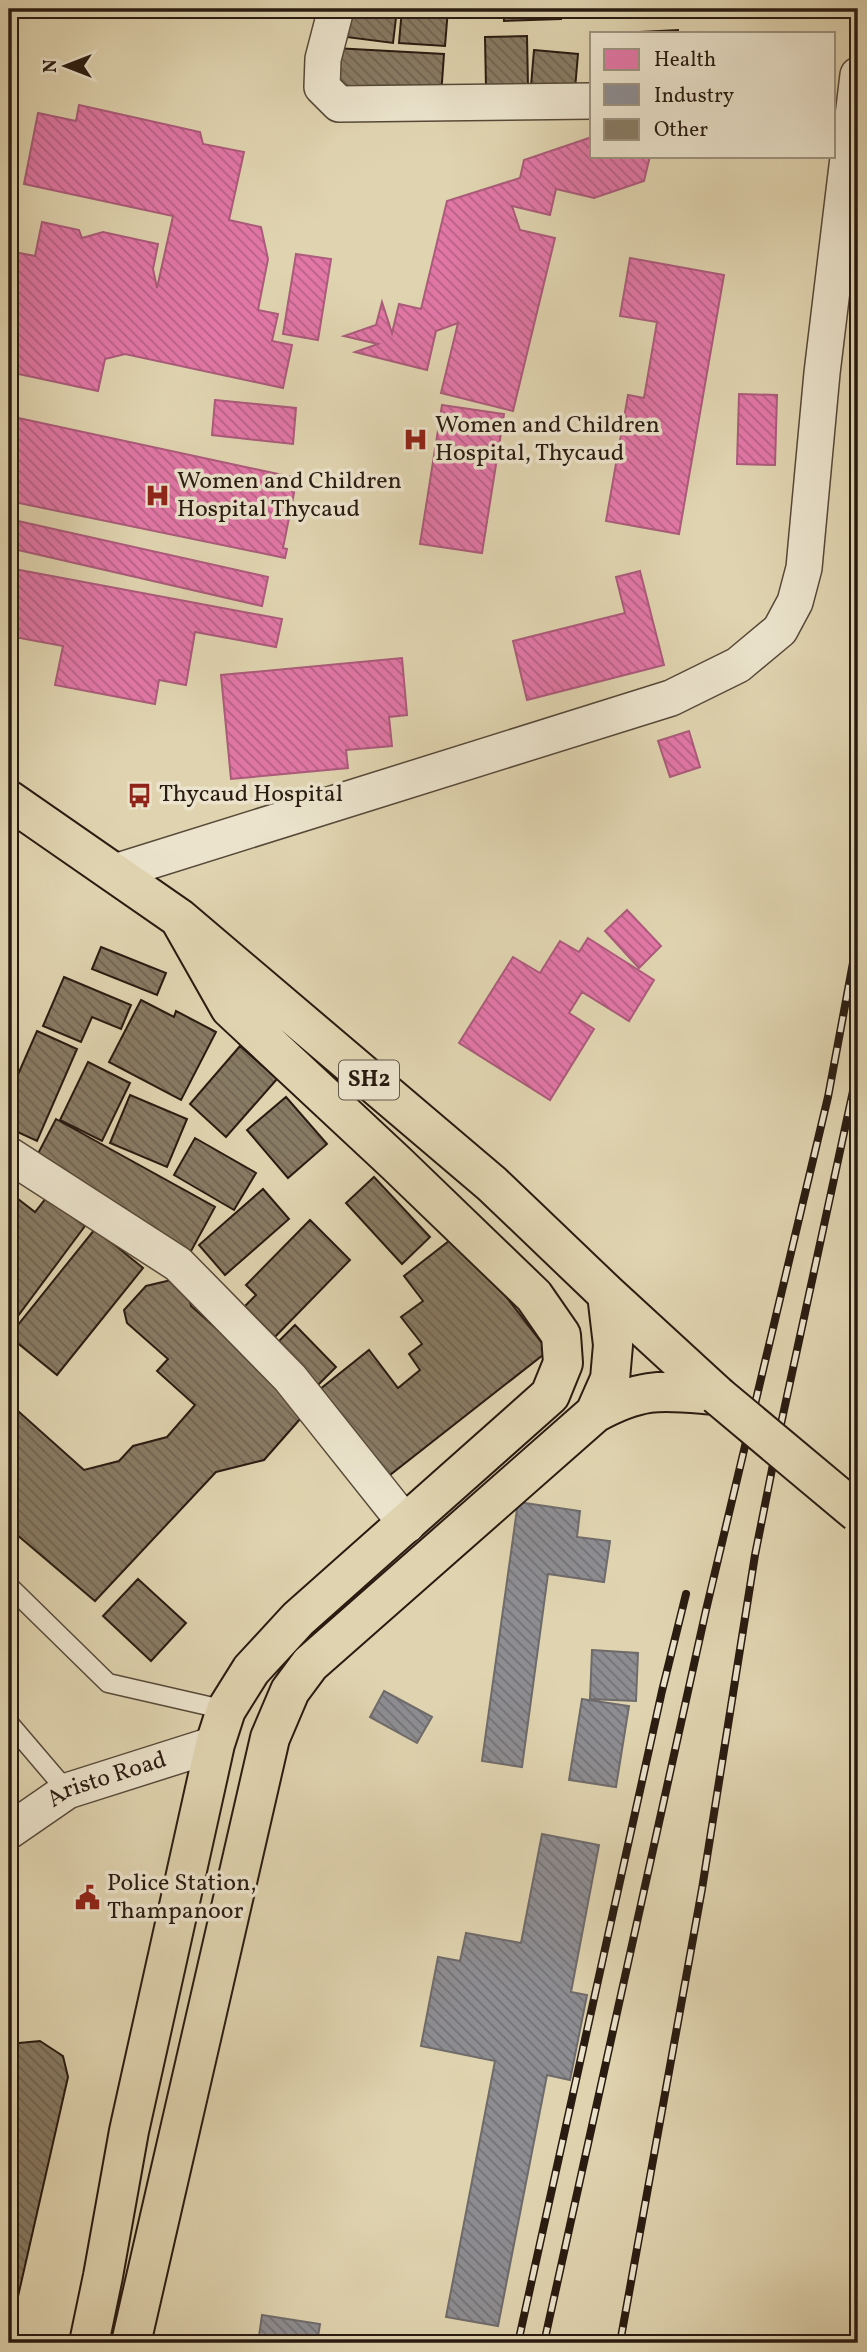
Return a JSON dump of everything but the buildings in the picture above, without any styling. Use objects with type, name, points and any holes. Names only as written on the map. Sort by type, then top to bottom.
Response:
[{"type":"main road","name":"SH2","points":[[9,800],[179,918],[492,1184],[717,1395]]},
{"type":"main road","points":[[89,2343],[129,2131],[220,1727],[251,1670],[298,1619],[407,1525],[501,1436],[550,1395],[563,1363],[561,1335],[534,1296],[230,1008],[179,918]]},
{"type":"main road","points":[[595,1413],[610,1379],[613,1346],[607,1294]]},
{"type":"main road","points":[[131,2343],[270,1738],[290,1691],[310,1664],[595,1413],[623,1398],[654,1390],[717,1395],[858,1513]]},
{"type":"street","points":[[336,9],[323,59],[322,87],[339,104],[590,101]]},
{"type":"street","points":[[115,872],[671,698],[738,665],[780,630],[795,602],[804,568],[822,373],[858,76],[836,78]]},
{"type":"street","points":[[9,1155],[178,1264],[290,1377],[407,1525]]},
{"type":"street","name":"Aristo Road","points":[[9,1831],[67,1791],[220,1727]]},
{"type":"lane","points":[[9,1586],[108,1683],[220,1727]]},
{"type":"lane","points":[[9,1723],[67,1791]]},
{"type":"railway","points":[[544,2343],[706,1610],[828,1097],[858,936]]},
{"type":"railway","points":[[620,2343],[702,1889],[755,1555],[858,1068]]},
{"type":"railway","points":[[518,2343],[662,1691],[686,1594]]},
{"type":"place","name":"Women and Children Hospital, Thycaud","points":[[415,440]]},
{"type":"place","name":"Women and Children Hospital Thycaud","points":[[157,496]]},
{"type":"place","name":"Thycaud Hospital","points":[[139,795]]},
{"type":"place","name":"Police Station, Thampanoor","points":[[87,1898]]}]
